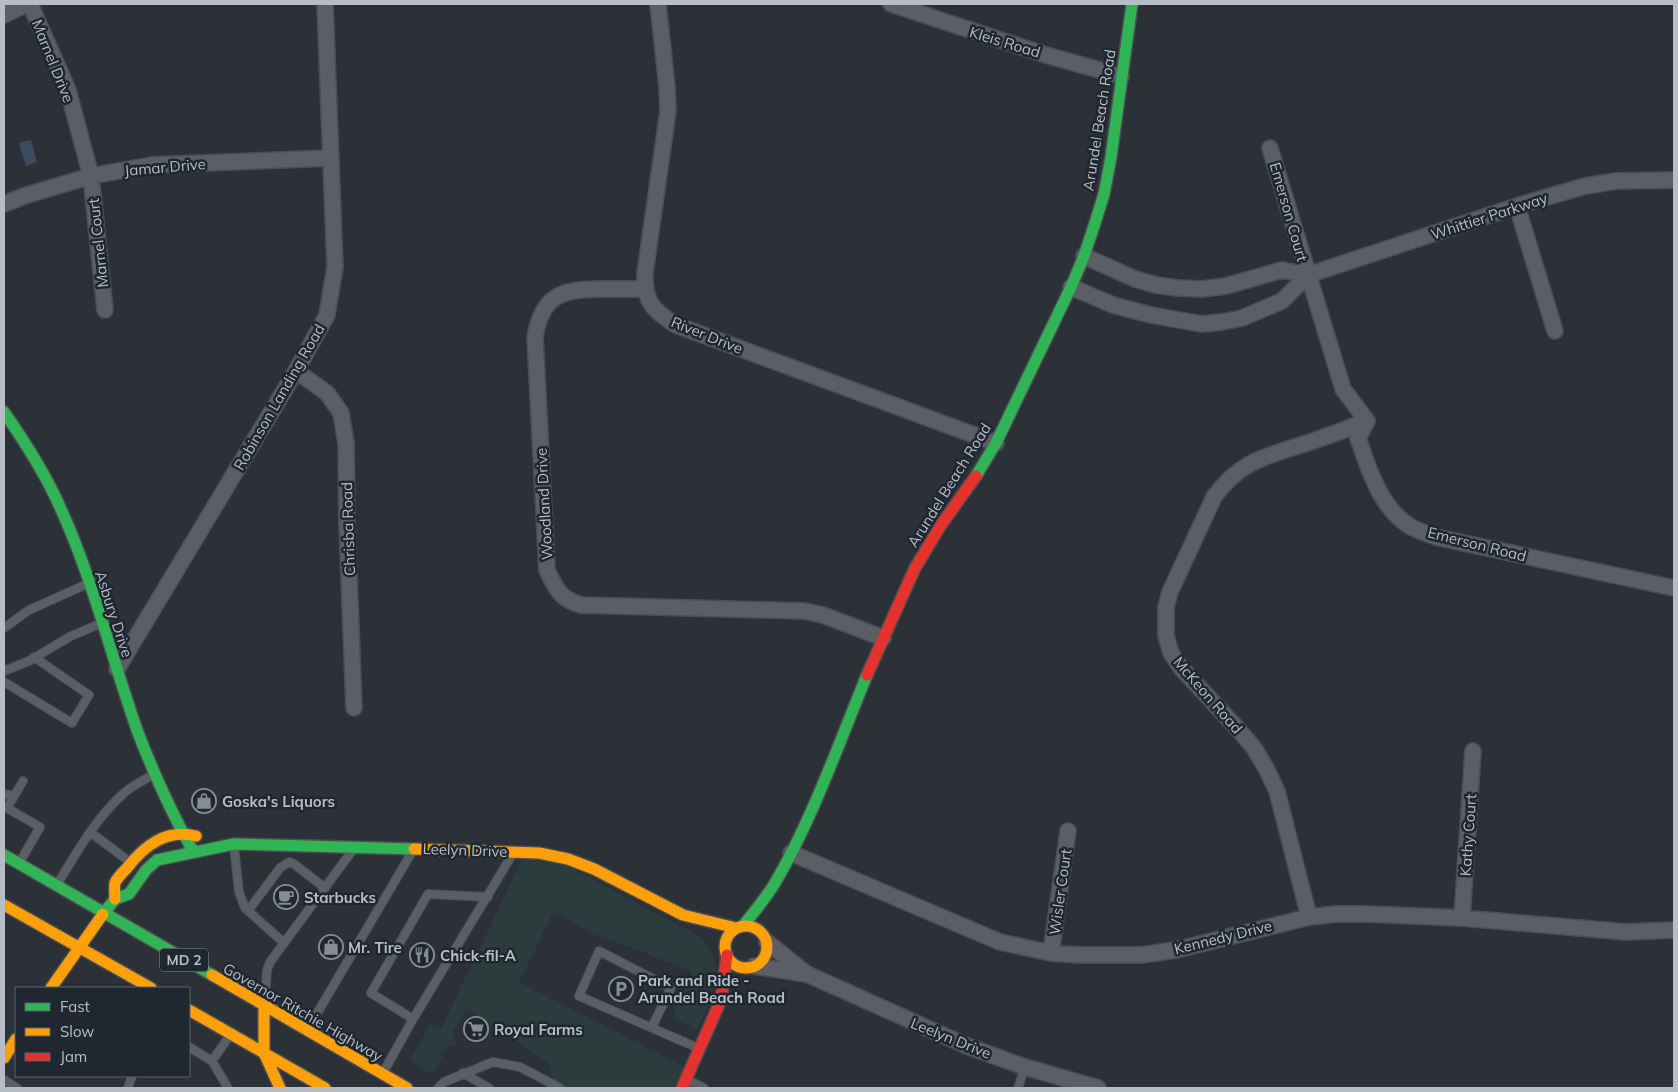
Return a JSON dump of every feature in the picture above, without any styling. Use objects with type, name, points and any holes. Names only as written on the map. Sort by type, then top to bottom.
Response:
[{"type":"main road","name":"Arundel Beach Road","points":[[740,927],[774,884],[791,853],[816,800],[883,638],[908,583],[928,545],[954,504],[983,466],[996,443],[1071,287],[1084,256],[1104,194],[1132,4]]},
{"type":"main road","name":"Asbury Drive","points":[[4,412],[35,458],[61,510],[89,583],[145,754],[182,833],[193,851]]},
{"type":"main road","name":"Leelyn Drive","points":[[115,899],[115,883],[131,863],[150,845],[161,839],[182,833],[191,836],[218,838],[234,844]]},
{"type":"main road","name":"Leelyn Drive","points":[[52,987],[115,899],[129,894],[146,870],[157,860],[234,844],[539,852],[568,859],[594,869],[683,915],[726,953]]},
{"type":"main road","name":"Governor Ritchie Highway","points":[[4,855],[103,914],[407,1088]]},
{"type":"main road","name":"Arundel Beach Road","points":[[765,938],[774,884]]},
{"type":"main road","name":"MD 2","points":[[4,905],[79,947],[137,985]]},
{"type":"main road","name":"Leelyn Drive","points":[[683,915],[740,927]]},
{"type":"main road","points":[[684,1084],[721,1000],[727,938],[731,932],[740,927],[755,928],[765,938],[767,948],[763,959],[752,967],[721,1000]]},
{"type":"main road","points":[[726,953],[734,964],[752,967]]},
{"type":"main road","points":[[264,1006],[264,1053],[280,1088]]},
{"type":"main road","points":[[190,1011],[325,1088]]},
{"type":"main road","points":[[4,1058],[15,1041]]},
{"type":"street","points":[[4,14],[28,4]]},
{"type":"street","name":"Marnel Drive","points":[[28,4],[68,90],[91,176]]},
{"type":"street","name":"Robinson Landing Road","points":[[116,669],[296,371],[327,315],[335,267],[325,4]]},
{"type":"street","points":[[644,289],[668,111],[658,4]]},
{"type":"street","name":"Kleis Road","points":[[891,4],[1046,55],[1121,76]]},
{"type":"street","name":"Emerson Court","points":[[1270,148],[1308,275]]},
{"type":"street","name":"Jamar Drive","points":[[4,204],[27,195],[91,176],[152,165],[331,158]]},
{"type":"street","name":"Marnel Court","points":[[91,176],[105,310]]},
{"type":"street","name":"Whittier Parkway","points":[[1071,287],[1113,305],[1151,315],[1202,324],[1242,318],[1282,301],[1308,275],[1517,206],[1586,186],[1616,181],[1674,180]]},
{"type":"street","points":[[1517,206],[1555,331]]},
{"type":"street","name":"Whittier Parkway","points":[[1084,256],[1135,279],[1156,285],[1178,288],[1202,289],[1226,286],[1282,270],[1308,275]]},
{"type":"street","points":[[1308,275],[1343,389],[1367,421]]},
{"type":"street","name":"River Drive","points":[[644,289],[651,304],[662,316],[676,325],[996,443]]},
{"type":"street","name":"Woodland Drive","points":[[644,289],[570,290],[549,302],[538,321],[535,337],[547,566],[553,583],[560,594],[568,601],[581,606],[804,611],[823,615],[883,638]]},
{"type":"street","name":"Chrisba Road","points":[[296,371],[327,393],[341,413],[346,443],[354,708]]},
{"type":"street","name":"Emerson Road","points":[[1367,421],[1358,438],[1371,476],[1395,514],[1411,527],[1436,537],[1674,588]]},
{"type":"street","name":"McKeon Road","points":[[1309,916],[1274,784],[1254,748],[1182,669],[1171,653],[1166,636],[1166,607],[1170,592],[1198,531],[1214,497],[1224,483],[1238,471],[1268,455],[1367,421]]},
{"type":"street","name":"Kathy Court","points":[[1462,918],[1473,751]]},
{"type":"street","name":"Wisler Court","points":[[1052,953],[1068,831]]},
{"type":"street","name":"Kennedy Drive","points":[[791,853],[1000,942],[1052,953],[1110,956],[1141,955],[1176,950],[1309,916],[1367,914],[1462,918],[1626,932],[1674,930]]},
{"type":"street","name":"Leelyn Drive","points":[[765,938],[807,974],[967,1046],[1024,1067],[1098,1088]]},
{"type":"street","name":"Leelyn Drive","points":[[752,967],[807,974]]},
{"type":"lane","points":[[4,628],[29,610],[89,583]]},
{"type":"lane","points":[[4,671],[29,661],[71,636],[102,623]]},
{"type":"lane","points":[[4,682],[72,723],[89,695],[34,657]]},
{"type":"lane","points":[[56,885],[90,832],[124,793],[154,773]]},
{"type":"lane","points":[[19,864],[40,827],[7,808],[23,781]]},
{"type":"lane","points":[[4,794],[14,796]]},
{"type":"lane","points":[[90,832],[131,863]]},
{"type":"lane","points":[[234,844],[239,892],[248,911],[284,943]]},
{"type":"lane","points":[[264,1006],[267,970],[270,962],[356,847]]},
{"type":"lane","points":[[306,1031],[414,848]]},
{"type":"lane","points":[[382,1074],[514,851]]},
{"type":"lane","points":[[248,911],[280,868],[289,862],[325,888]]},
{"type":"lane","points":[[413,1019],[371,993],[428,894],[488,897]]},
{"type":"lane","points":[[652,1027],[671,988],[599,951],[579,996],[700,1048]]},
{"type":"lane","points":[[212,1061],[230,1034]]},
{"type":"lane","points":[[190,1048],[212,1061],[228,1088]]},
{"type":"lane","points":[[438,1088],[444,1082],[463,1073],[493,1062],[520,1067],[560,1088]]},
{"type":"lane","points":[[1018,1088],[1024,1067]]},
{"type":"lane","points":[[463,1073],[489,1088]]},
{"type":"lane","points":[[4,1080],[17,1088]]},
{"type":"lane","points":[[684,1084],[704,1088]]},
{"type":"shaded area","points":[[548,856],[701,937],[709,949],[716,972],[715,983],[698,1030],[672,1017],[692,971],[595,934],[553,912],[519,982],[685,1067],[673,1088],[555,1088],[549,1063],[466,1008],[453,1031],[456,1045],[448,1046],[440,1054],[443,1057],[431,1074],[410,1060],[430,1024],[441,1029],[522,859]]},
{"type":"water","points":[[31,140],[37,162],[26,166],[19,143]]},
{"type":"traffic: fast","points":[[976,476],[996,443],[1071,287],[1095,223],[1104,194],[1111,157],[1132,4]]},
{"type":"traffic: fast","points":[[4,412],[48,482],[72,534],[137,730],[163,792],[193,851]]},
{"type":"traffic: fast","points":[[743,926],[775,883],[801,833],[867,675]]},
{"type":"traffic: fast","points":[[103,914],[115,899],[129,894],[146,870],[157,860],[234,844],[414,849]]},
{"type":"traffic: fast","points":[[4,855],[212,975]]},
{"type":"traffic: slow","points":[[115,899],[115,883],[117,879],[141,852],[166,837],[185,834],[196,836]]},
{"type":"traffic: slow","points":[[414,849],[539,853],[568,859],[594,869],[683,915],[736,928]]},
{"type":"traffic: slow","points":[[4,905],[149,987]]},
{"type":"traffic: slow","points":[[52,987],[103,914]]},
{"type":"traffic: slow","points":[[746,926],[761,932],[767,947],[761,962],[746,968],[731,962],[725,947],[731,932],[746,926]]},
{"type":"traffic: slow","points":[[212,975],[407,1088]]},
{"type":"traffic: slow","points":[[264,1006],[264,1053],[280,1088]]},
{"type":"traffic: slow","points":[[190,1011],[325,1088]]},
{"type":"traffic: slow","points":[[4,1058],[15,1041]]},
{"type":"traffic: jam","points":[[867,675],[915,568],[941,525],[976,476]]},
{"type":"traffic: jam","points":[[682,1088],[721,1000],[727,955]]},
{"type":"place","name":"Goska's Liquors","points":[[204,801]]},
{"type":"place","name":"Starbucks","points":[[286,897]]},
{"type":"place","name":"Mr. Tire","points":[[331,947]]},
{"type":"place","name":"Chick-fil-A","points":[[422,955]]},
{"type":"place","name":"Park and Ride - Arundel Beach Road","points":[[621,989]]},
{"type":"place","name":"Royal Farms","points":[[476,1029]]}]
